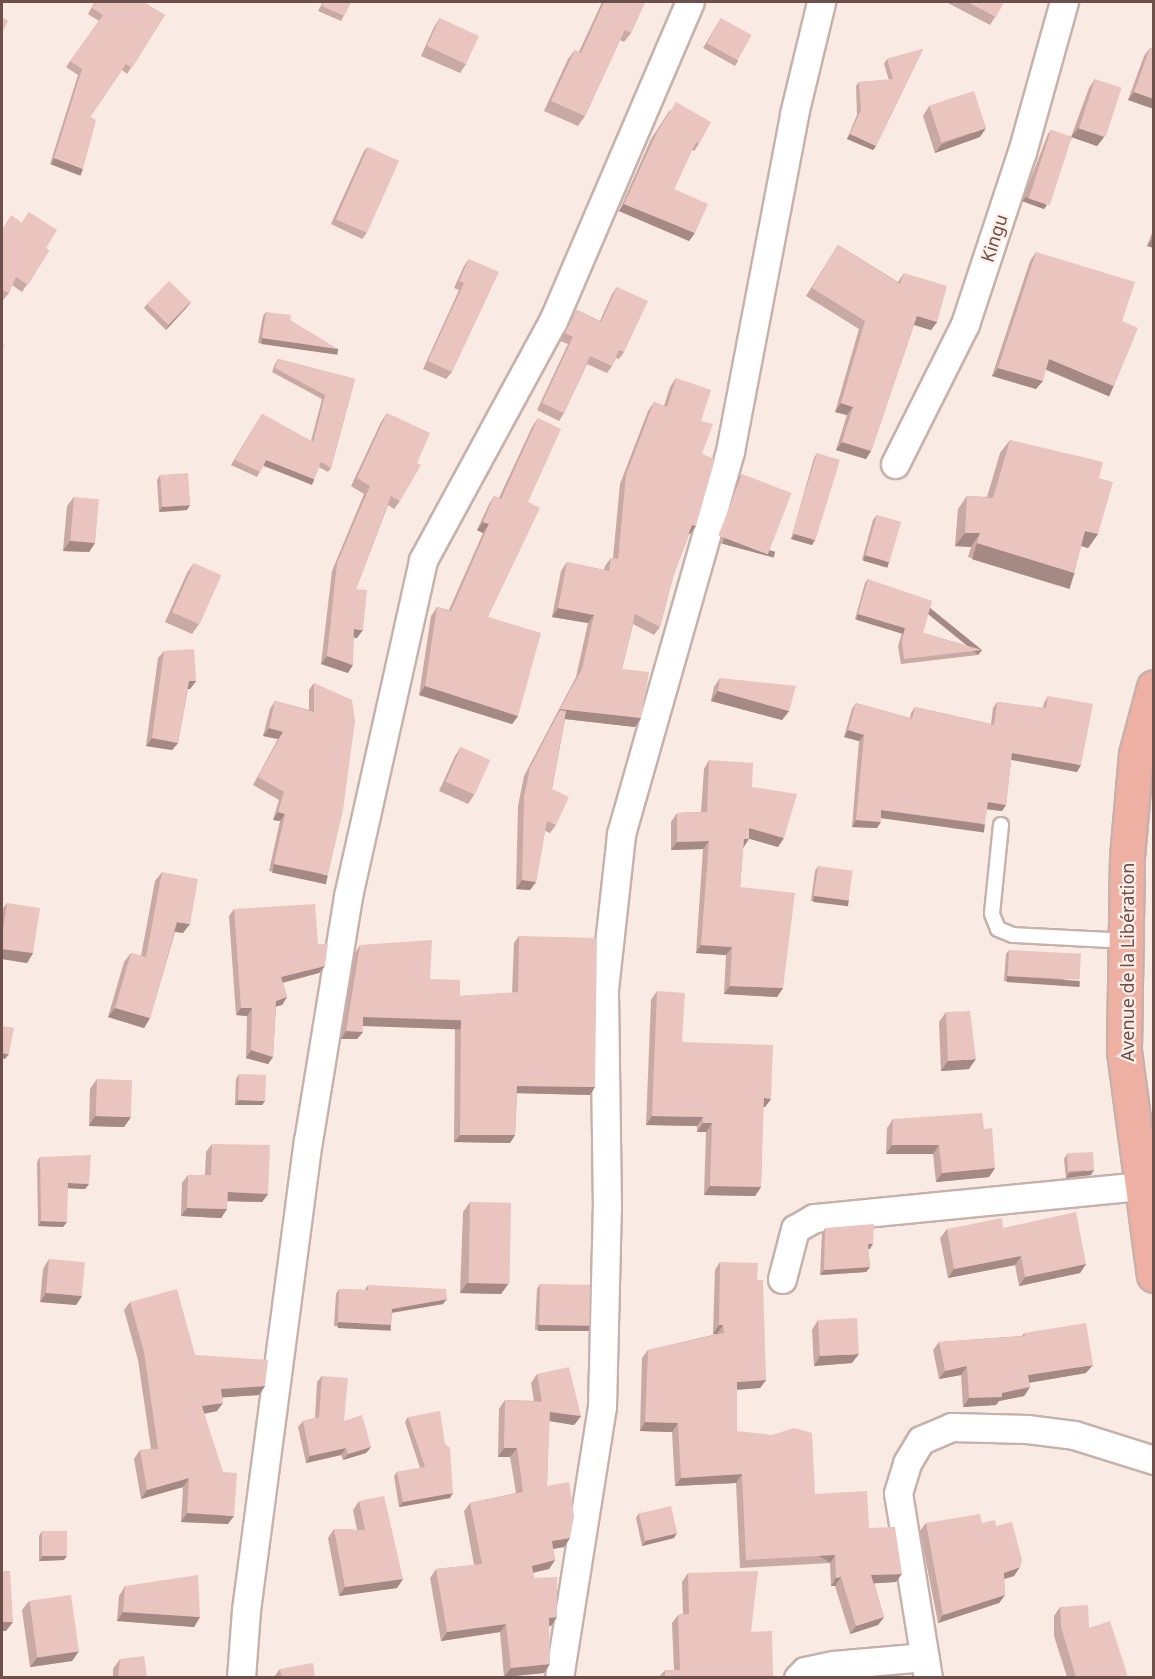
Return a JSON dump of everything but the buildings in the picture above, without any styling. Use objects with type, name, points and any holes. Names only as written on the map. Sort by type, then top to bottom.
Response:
[{"type":"highway","name":"Avenue de la Libération","points":[[1154,687],[1136,754],[1127,857],[1124,1051],[1154,1275]]},
{"type":"street","points":[[241,1677],[246,1610],[308,1141],[348,896],[423,560],[553,321],[690,2]]},
{"type":"street","points":[[559,1677],[602,1407],[607,1208],[604,989],[621,834],[730,451],[794,114],[821,2]]},
{"type":"street","name":"Kingu","points":[[895,464],[965,324],[1022,152],[1064,2]]},
{"type":"street","points":[[782,1279],[795,1229],[814,1218],[1141,1186]]},
{"type":"street","points":[[798,1677],[805,1671],[834,1665],[926,1667],[898,1493],[907,1463],[921,1440],[951,1427],[1028,1429],[1074,1435],[1154,1460]]},
{"type":"lane","points":[[1001,825],[992,914],[998,928],[1013,935],[1126,941]]}]
